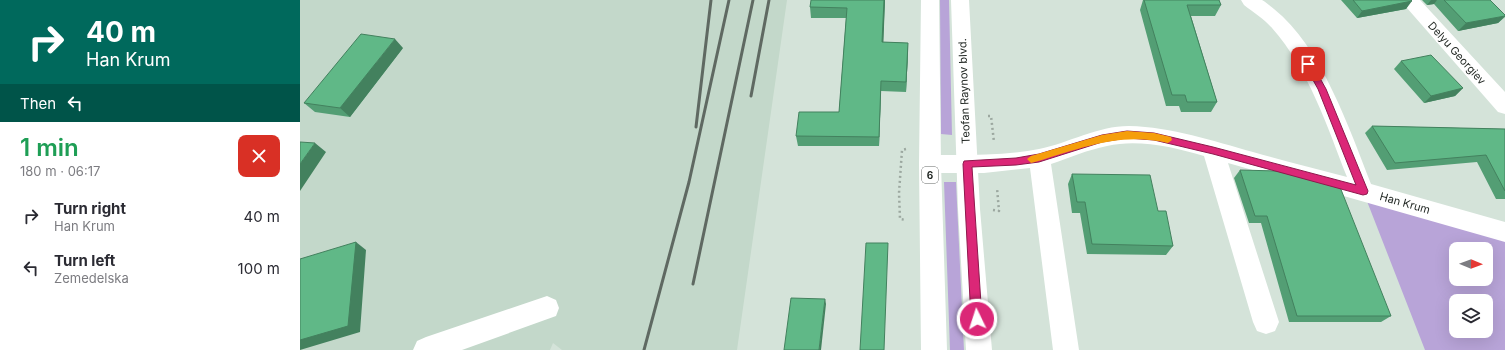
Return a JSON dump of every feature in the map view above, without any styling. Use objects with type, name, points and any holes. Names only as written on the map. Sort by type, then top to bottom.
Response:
[{"type":"street","name":"6","points":[[930,0],[930,164],[934,350]]},
{"type":"street","name":"Teofan Raynov blvd.","points":[[960,0],[967,164],[979,350]]},
{"type":"street","points":[[1250,0],[1277,22],[1301,51],[1322,89],[1363,191]]},
{"type":"street","name":"Delyu Georgiev","points":[[1409,0],[1505,106]]},
{"type":"street","name":"Han Krum","points":[[930,164],[967,164],[1016,161],[1039,158],[1102,139],[1127,135],[1154,136],[1213,150],[1363,191],[1505,232]]},
{"type":"street","points":[[1213,150],[1266,322]]},
{"type":"street","points":[[1039,158],[1066,350]]},
{"type":"street","points":[[426,350],[546,308]]},
{"type":"path","points":[[992,116],[994,144]]},
{"type":"path","points":[[900,219],[899,193],[902,150]]},
{"type":"path","points":[[997,188],[999,211]]},
{"type":"shaded area","points":[[300,0],[787,0],[737,350],[562,350],[553,343],[550,350],[300,350]]},
{"type":"shaded area","points":[[940,0],[949,0],[952,135],[941,134]]},
{"type":"shaded area","points":[[944,182],[956,182],[964,350],[950,350]]},
{"type":"shaded area","points":[[1363,191],[1505,232],[1505,350],[1425,350]]},
{"type":"building","points":[[811,0],[884,0],[882,42],[908,43],[906,82],[881,81],[879,137],[796,136],[799,112],[839,112],[847,8],[810,7]]},
{"type":"building","points":[[1144,0],[1219,0],[1221,5],[1187,5],[1217,102],[1187,102],[1185,95],[1172,95]]},
{"type":"building","points":[[1353,0],[1411,0],[1412,1],[1362,11]]},
{"type":"building","points":[[1444,0],[1490,0],[1505,16],[1466,23]]},
{"type":"building","points":[[361,34],[395,39],[340,108],[304,103]]},
{"type":"building","points":[[1431,55],[1463,88],[1431,96],[1401,61]]},
{"type":"building","points":[[1372,126],[1505,129],[1505,191],[1486,155],[1395,163]]},
{"type":"building","points":[[300,142],[315,143],[300,164]]},
{"type":"building","points":[[1240,170],[1277,171],[1340,187],[1391,316],[1297,316],[1267,216],[1255,216]]},
{"type":"building","points":[[1072,174],[1150,175],[1158,211],[1166,211],[1173,246],[1092,244],[1085,202],[1077,202]]},
{"type":"building","points":[[356,242],[348,326],[300,340],[300,259]]},
{"type":"building","points":[[866,243],[888,243],[884,350],[860,350]]},
{"type":"building","points":[[791,298],[825,299],[819,350],[784,350]]},
{"type":"railway","points":[[696,127],[711,0]]},
{"type":"railway","points":[[644,350],[689,182],[729,0]]},
{"type":"railway","points":[[693,284],[753,0]]},
{"type":"railway","points":[[751,96],[769,0]]},
{"type":"slow traffic","points":[[1031,159],[1039,158],[1102,139],[1127,135],[1154,136],[1168,140]]},
{"type":"route","points":[[977,319],[967,164],[986,164],[1039,158],[1102,139],[1127,135],[1154,136],[1213,150],[1363,191],[1322,89],[1308,64]]}]
